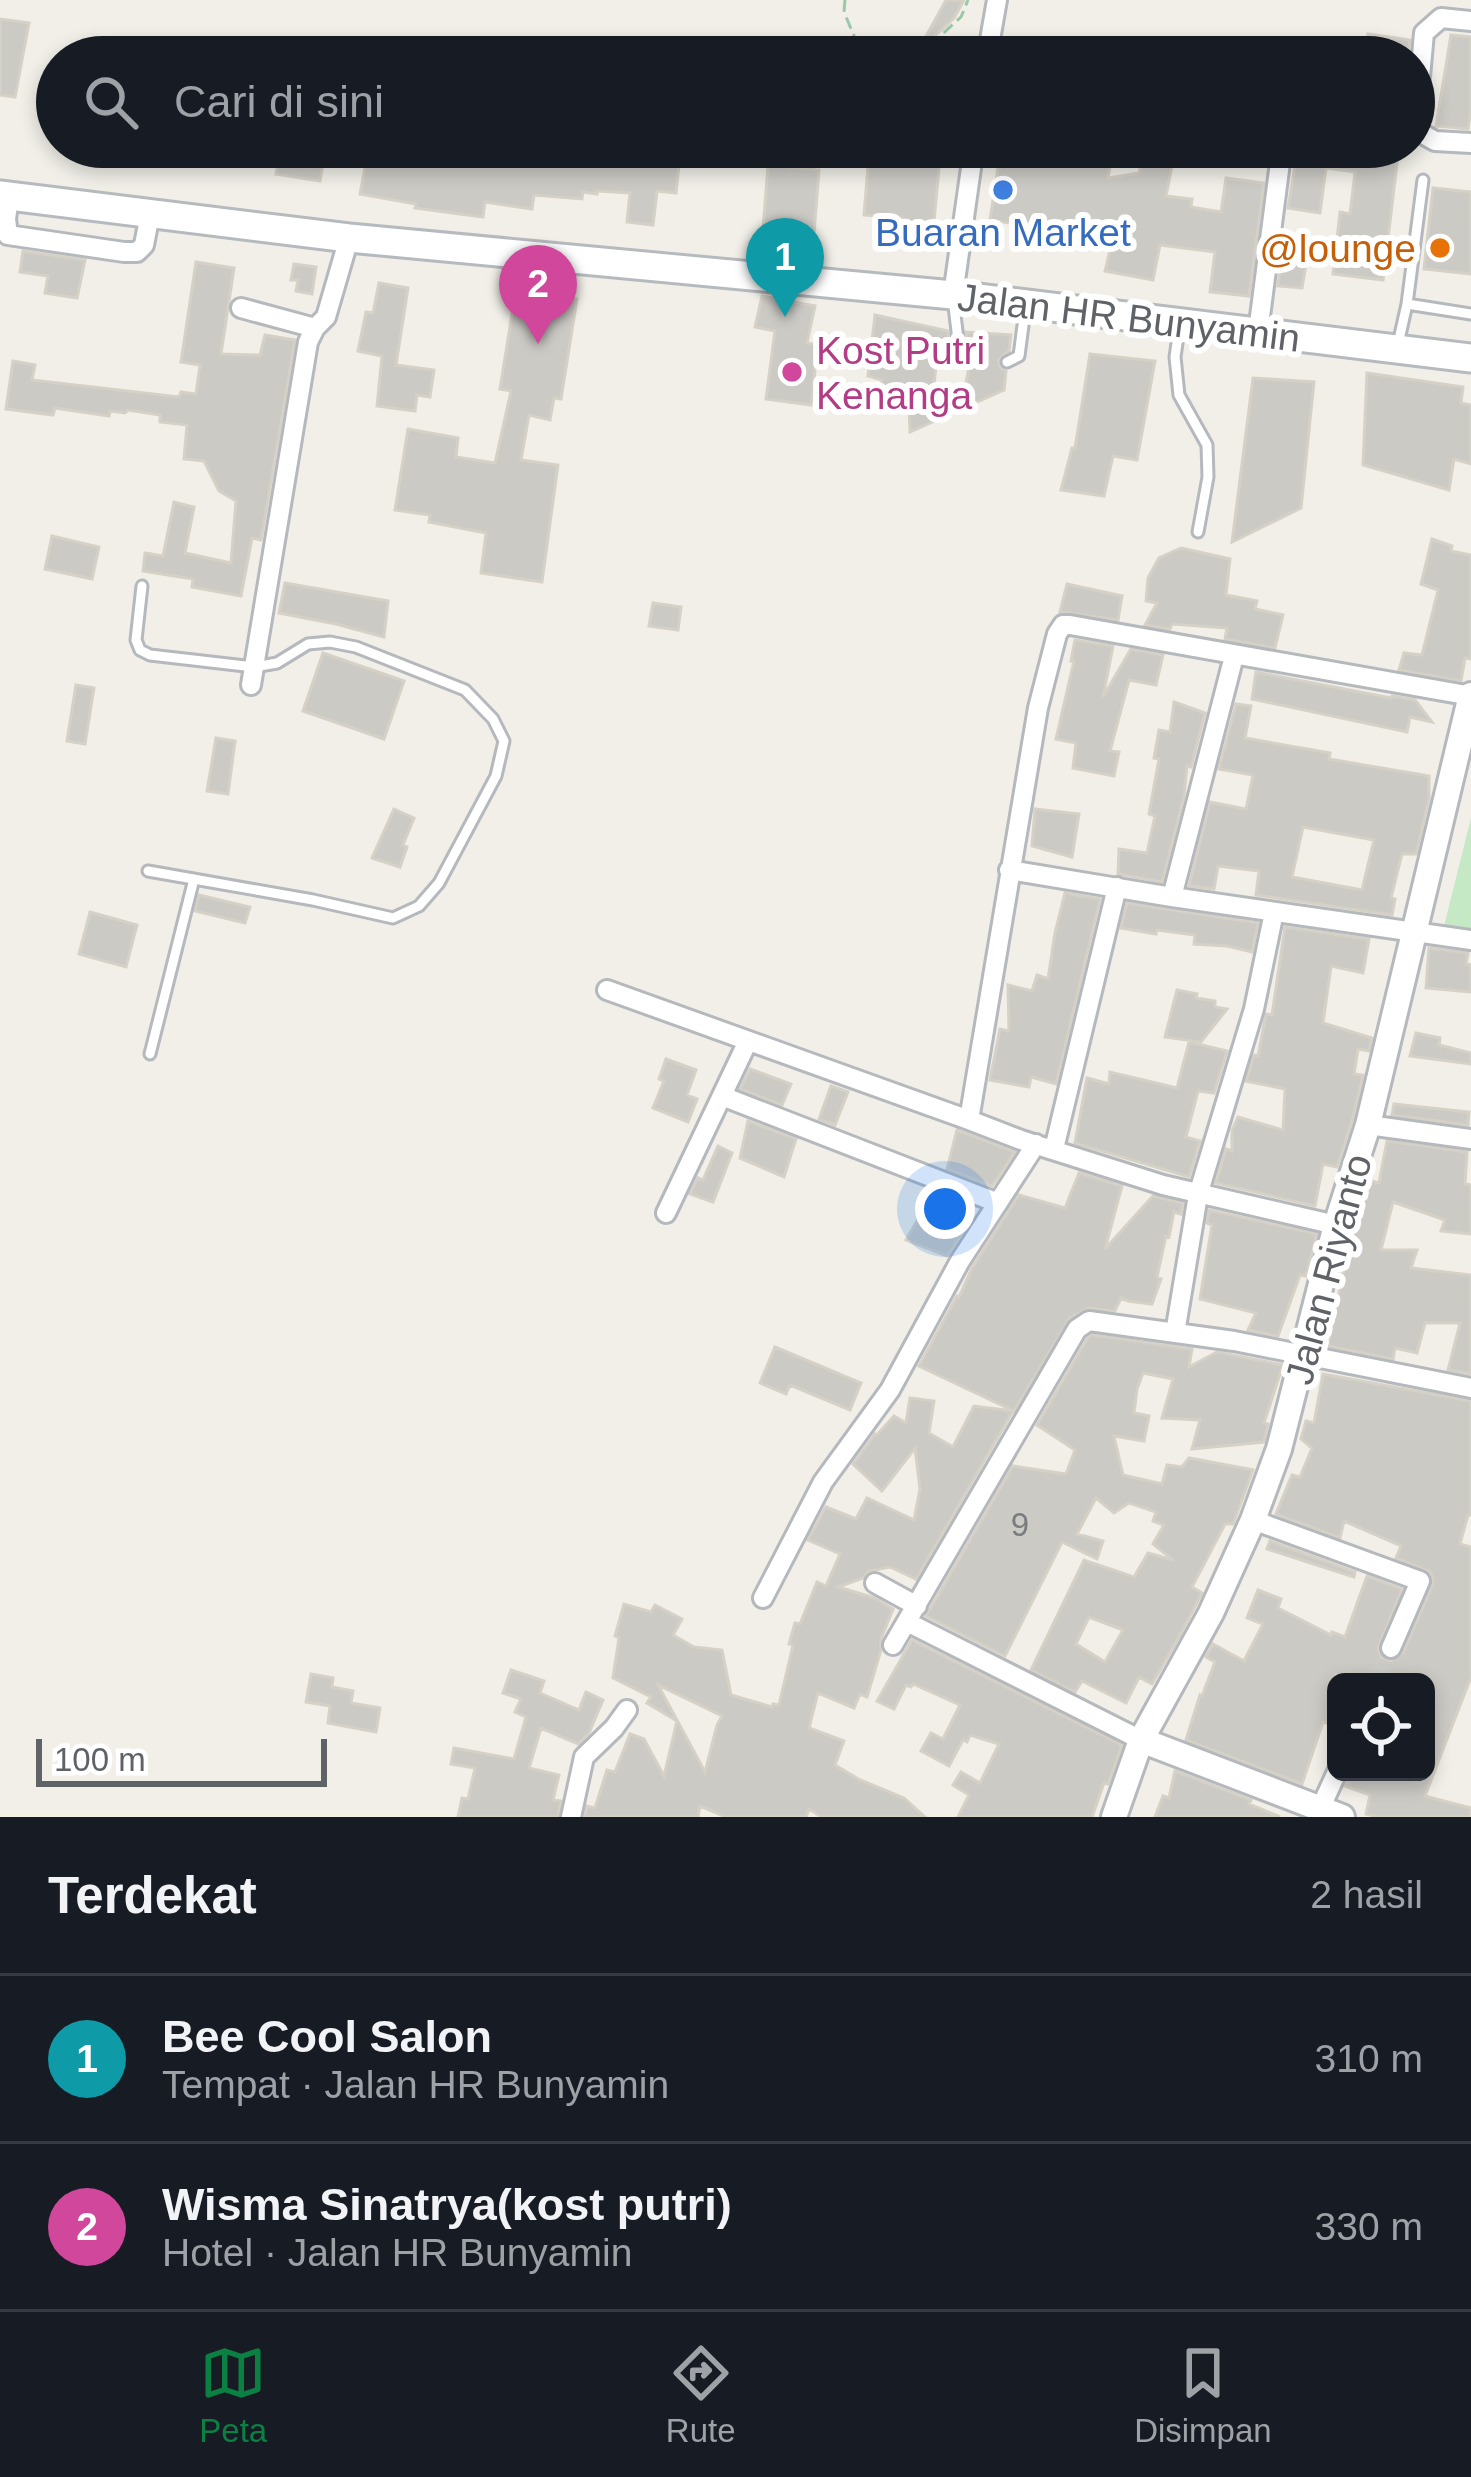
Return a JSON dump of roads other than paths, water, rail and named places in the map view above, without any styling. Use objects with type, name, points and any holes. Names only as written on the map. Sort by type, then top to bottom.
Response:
[{"type":"main road","name":"Jalan HR Bunyamin","points":[[4,196],[349,238],[952,296],[1397,349],[1470,352]]},
{"type":"street","points":[[991,36],[997,0]]},
{"type":"street","points":[[1424,36],[1442,18],[1471,21]]},
{"type":"street","points":[[1435,141],[1471,143]]},
{"type":"street","points":[[952,296],[971,168]]},
{"type":"street","points":[[1258,332],[1279,168]]},
{"type":"street","points":[[4,196],[8,235],[111,251],[141,250],[150,214]]},
{"type":"street","points":[[253,676],[308,342],[326,317],[349,238]]},
{"type":"street","points":[[242,308],[315,328]]},
{"type":"street","points":[[969,1120],[1038,708],[1063,626],[1471,696]]},
{"type":"street","points":[[1172,897],[1234,656]]},
{"type":"street","name":"Jalan Riyanto","points":[[1114,1817],[1141,1740],[1211,1613],[1279,1449],[1336,1225],[1367,1125],[1471,696]]},
{"type":"street","points":[[1009,870],[1471,940]]},
{"type":"street","points":[[763,1598],[823,1483],[890,1390],[960,1261],[998,1203],[1045,1146],[1117,887]]},
{"type":"street","points":[[1175,1334],[1198,1195],[1254,1009],[1274,912]]},
{"type":"street","points":[[607,990],[1045,1146],[1198,1195],[1336,1225]]},
{"type":"street","points":[[667,1213],[748,1041]]},
{"type":"street","points":[[722,1096],[998,1203]]},
{"type":"street","points":[[1367,1125],[1471,1139]]},
{"type":"street","points":[[893,1646],[1077,1329],[1089,1321],[1234,1341],[1471,1388]]},
{"type":"street","points":[[1253,1520],[1420,1580],[1391,1648]]},
{"type":"street","points":[[875,1583],[912,1614],[1141,1740],[1331,1813],[1336,1781]]},
{"type":"street","points":[[571,1817],[584,1757],[627,1710]]},
{"type":"lane","points":[[1397,349],[1423,181]]},
{"type":"lane","points":[[952,296],[959,348],[971,358]]},
{"type":"lane","points":[[1007,362],[1021,349],[1025,304]]},
{"type":"lane","points":[[1407,304],[1471,314]]},
{"type":"lane","points":[[1180,323],[1175,358],[1179,395],[1207,446],[1208,477],[1198,532]]},
{"type":"lane","points":[[142,586],[136,640],[140,650],[150,655],[253,676],[308,644],[356,647],[465,689],[493,719],[504,741],[496,776],[439,883],[419,906],[393,918],[148,871]]},
{"type":"lane","points":[[150,1054],[194,879]]},
{"type":"tunnel","points":[[1381,1673],[1391,1648]]},
{"type":"place","name":"Buaran Market","points":[[1003,190]]},
{"type":"place","name":"@lounge","points":[[1440,248]]},
{"type":"place","name":"Bee Cool Salon","points":[[785,317]]},
{"type":"place","name":"Wisma Sinatrya(kost putri)","points":[[538,344]]},
{"type":"place","name":"Kost Putri Kenanga","points":[[792,372]]}]
